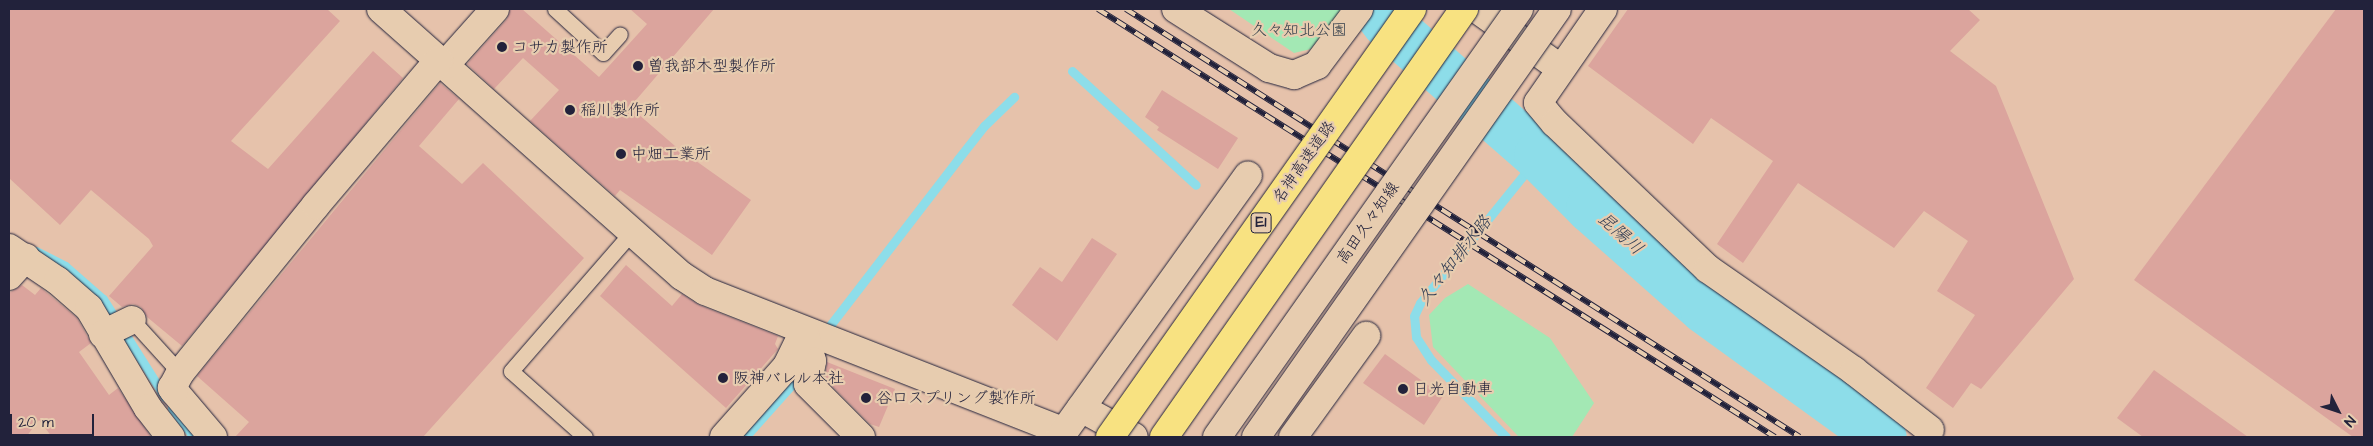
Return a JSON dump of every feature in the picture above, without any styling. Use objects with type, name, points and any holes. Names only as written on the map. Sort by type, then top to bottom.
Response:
[{"type":"highway","name":"名神高速道路","points":[[1110,437],[1412,9]]},
{"type":"highway","points":[[1164,437],[1464,9]]},
{"type":"street","points":[[382,9],[682,276],[705,291],[1062,435],[1248,175]]},
{"type":"street","points":[[148,408],[177,382],[316,204],[442,62],[495,9]]},
{"type":"street","points":[[1176,9],[1269,68],[1294,75],[1306,73],[1317,65],[1359,10]]},
{"type":"street","points":[[1478,9],[1560,68]]},
{"type":"street","name":"高田久々知線","points":[[1218,437],[1519,9]]},
{"type":"street","name":"高田久々知線","points":[[1256,437],[1557,9]]},
{"type":"street","points":[[1603,9],[1560,68],[1538,103],[1562,130],[1708,269],[1854,371],[1930,430]]},
{"type":"street","points":[[14,260],[89,308],[148,408],[171,437]]},
{"type":"street","points":[[103,334],[132,320]]},
{"type":"street","points":[[724,437],[787,366],[804,331]]},
{"type":"street","points":[[804,331],[812,360],[808,384],[860,437]]},
{"type":"street","points":[[1293,437],[1366,336]]},
{"type":"street","points":[[177,382],[213,437]]},
{"type":"street","points":[[1081,408],[1134,437]]},
{"type":"lane","points":[[555,9],[603,53],[620,34]]},
{"type":"lane","points":[[585,437],[511,371],[632,232]]},
{"type":"lane","points":[[132,320],[177,382]]},
{"type":"green space","name":"久々知北公園","points":[[1229,9],[1342,9],[1311,49],[1294,53]]},
{"type":"green space","points":[[1468,284],[1550,338],[1594,403],[1572,437],[1519,437],[1433,347],[1429,315],[1445,298]]},
{"type":"building","points":[[9,9],[327,9],[340,21],[231,141],[268,169],[373,51],[403,78],[182,346],[147,317],[141,307],[133,304],[122,307],[109,296],[153,246],[149,239],[91,190],[60,225],[9,178]]},
{"type":"building","points":[[510,9],[522,9],[599,77],[647,24],[630,9],[714,9],[630,107],[675,146],[751,200],[712,255],[620,190],[615,196],[530,121],[559,90],[523,58],[494,89],[467,64],[507,19]]},
{"type":"building","points":[[1628,9],[1968,9],[1980,20],[1950,51],[1996,86],[2074,279],[1981,389],[1971,383],[1953,408],[1926,388],[1975,315],[1937,291],[1968,241],[1924,211],[1894,248],[1798,183],[1743,263],[1717,244],[1773,161],[1711,118],[1693,144],[1588,66]]},
{"type":"building","points":[[2336,9],[2364,9],[2364,437],[2353,437],[2134,280]]},
{"type":"building","points":[[440,83],[459,99],[419,146],[462,184],[483,163],[584,258],[423,437],[235,437],[249,422],[197,376]]},
{"type":"building","points":[[1162,90],[1238,138],[1218,169],[1157,130],[1159,127],[1145,117]]},
{"type":"building","points":[[1092,238],[1117,254],[1057,341],[1012,305],[1040,267],[1062,282]]},
{"type":"building","name":"阪神バレル本社","points":[[626,265],[672,306],[682,294],[699,305],[778,336],[775,344],[778,349],[726,408],[600,296]]},
{"type":"building","points":[[22,285],[35,295],[41,288],[77,318],[91,343],[79,352],[109,395],[118,388],[151,437],[52,437],[39,420],[26,437],[9,437],[9,293]]},
{"type":"building","name":"日光自動車","points":[[1385,354],[1443,396],[1424,425],[1363,383]]},
{"type":"building","name":"谷口スプリング製作所","points":[[827,362],[895,389],[879,427],[870,424],[825,379]]},
{"type":"building","points":[[2154,370],[2248,437],[2143,437],[2117,418]]},
{"type":"waterway","name":"昆陽川","points":[[1376,9],[1387,23],[1539,156],[1591,208],[1705,309],[1882,437]]},
{"type":"waterway","points":[[1072,71],[1196,185]]},
{"type":"waterway","points":[[828,328],[984,126],[1014,97]]},
{"type":"waterway","name":"久々知排水路","points":[[1506,437],[1431,360],[1416,337],[1414,316],[1420,303],[1539,156]]},
{"type":"waterway","points":[[36,251],[65,266],[103,299],[165,397]]},
{"type":"waterway","points":[[745,437],[796,380],[798,372]]},
{"type":"waterway","points":[[172,408],[194,437]]},
{"type":"railway","points":[[1098,9],[1775,437]]},
{"type":"railway","points":[[1126,9],[1800,437]]},
{"type":"place","name":"コサカ製作所","points":[[502,47]]},
{"type":"place","name":"曽我部木型製作所","points":[[638,66]]},
{"type":"place","name":"稲川製作所","points":[[570,110]]},
{"type":"place","name":"中畑工業所","points":[[621,154]]},
{"type":"place","name":"阪神バレル本社","points":[[723,378]]},
{"type":"place","name":"日光自動車","points":[[1403,389]]},
{"type":"place","name":"谷口スプリング製作所","points":[[866,398]]}]
